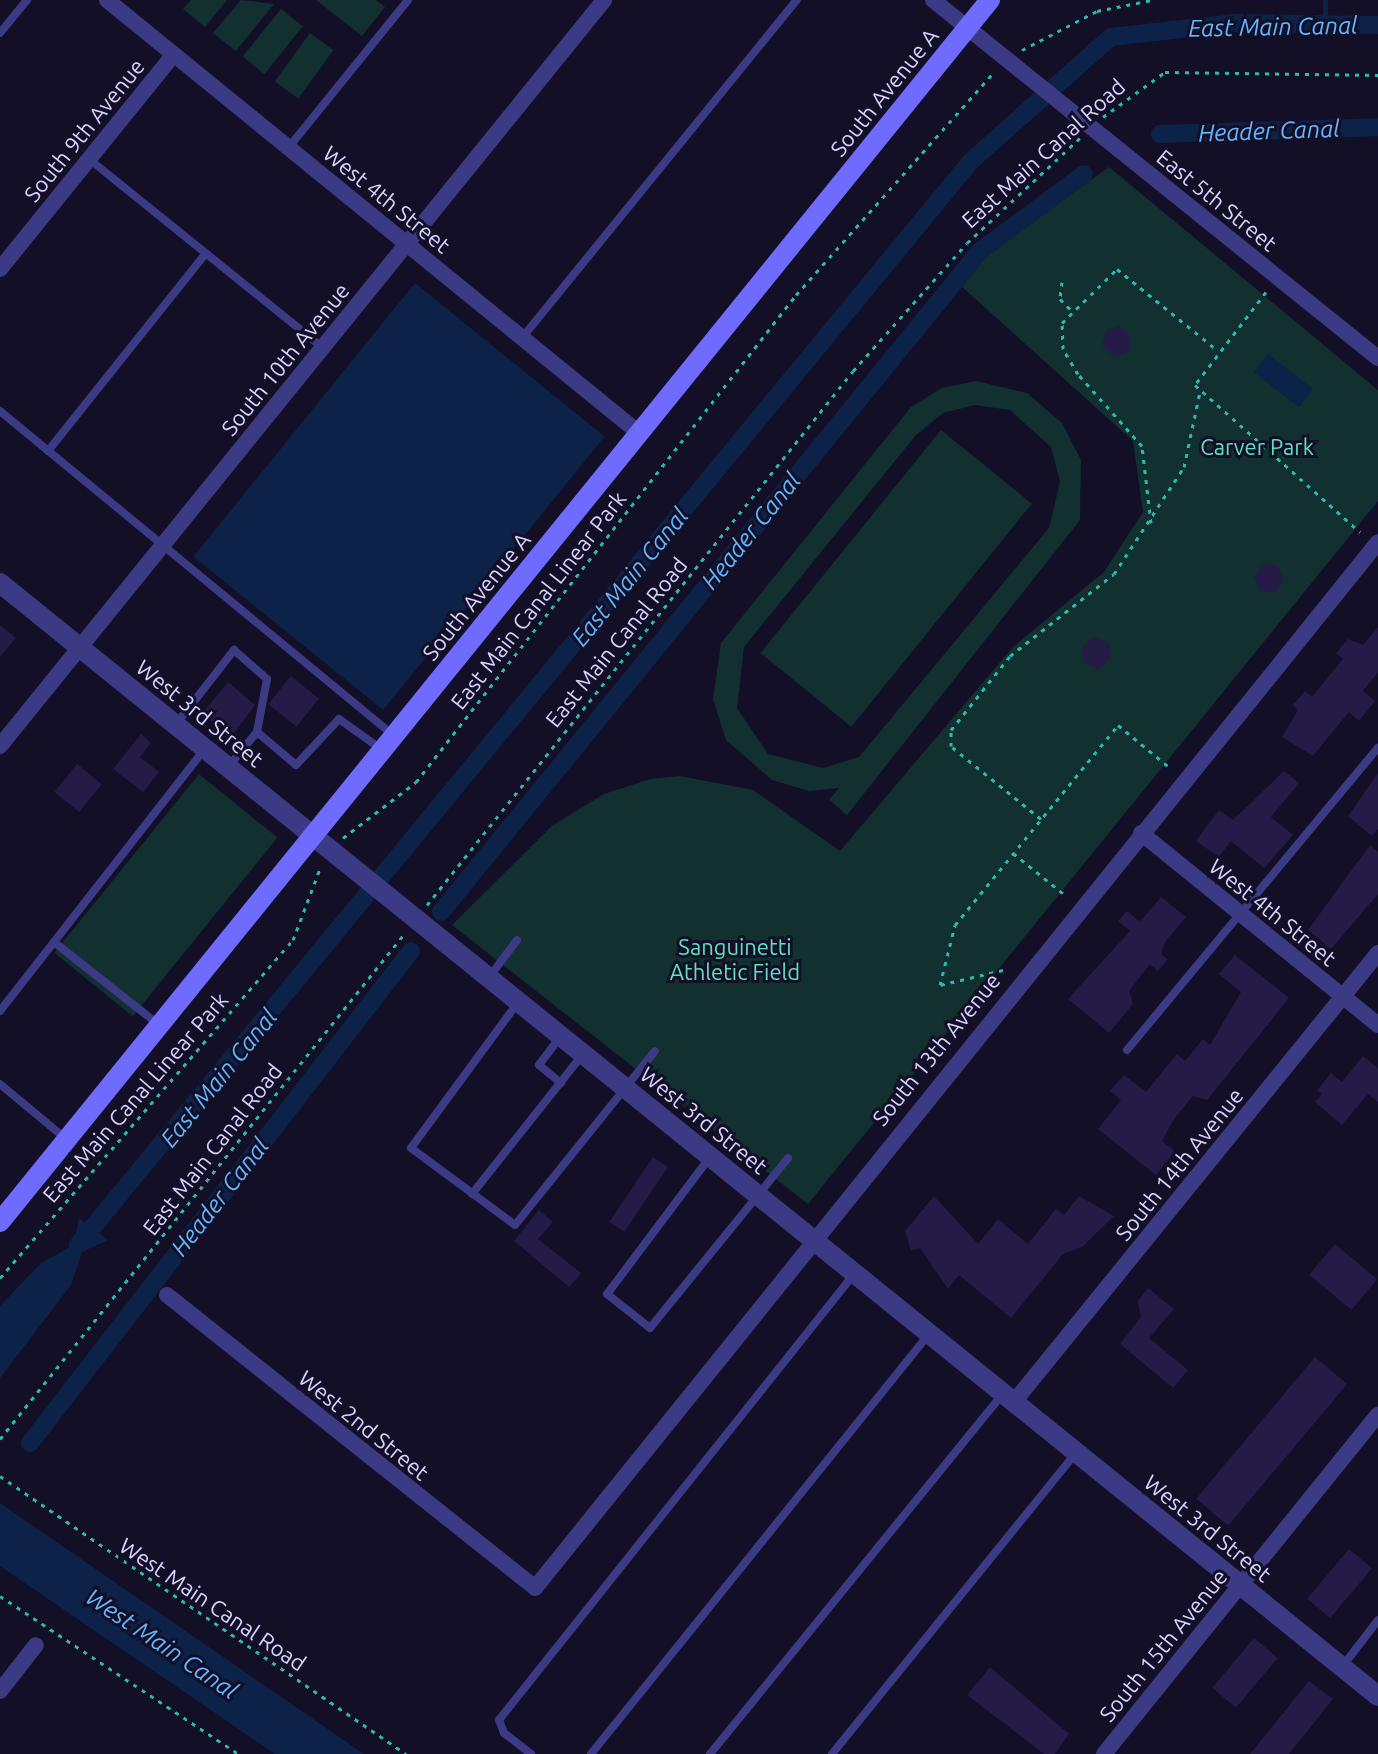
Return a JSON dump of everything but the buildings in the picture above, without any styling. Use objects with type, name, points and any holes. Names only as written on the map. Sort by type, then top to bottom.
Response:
[{"type":"main road","name":"South Avenue A","points":[[0,1222],[990,0]]},
{"type":"street","name":"West 4th Street","points":[[107,0],[639,433]]},
{"type":"street","name":"South 10th Avenue","points":[[0,746],[604,0]]},
{"type":"street","name":"East 5th Street","points":[[933,0],[1378,358]]},
{"type":"street","name":"South 9th Avenue","points":[[0,269],[173,55]]},
{"type":"street","name":"South 13th Avenue","points":[[535,1588],[818,1244],[824,1222],[1378,542]]},
{"type":"street","name":"West 3rd Street","points":[[0,583],[1378,1696]]},
{"type":"street","name":"West 4th Street","points":[[1141,833],[1378,1025]]},
{"type":"street","name":"South 14th Avenue","points":[[1009,1398],[1378,953]]},
{"type":"street","name":"West 2nd Street","points":[[167,1295],[535,1588]]},
{"type":"street","name":"South 15th Avenue","points":[[1104,1754],[1378,1415]]},
{"type":"street","points":[[0,1691],[36,1645]]},
{"type":"lane","points":[[0,33],[27,0]]},
{"type":"lane","points":[[289,147],[408,0]]},
{"type":"lane","points":[[521,338],[797,0]]},
{"type":"lane","points":[[89,159],[323,348]]},
{"type":"lane","points":[[48,451],[206,253]]},
{"type":"lane","points":[[0,411],[162,545],[387,742]]},
{"type":"lane","points":[[176,725],[234,650],[267,679],[257,732],[228,767]]},
{"type":"lane","points":[[257,732],[296,765],[339,719],[387,742]]},
{"type":"lane","points":[[0,1011],[205,748]]},
{"type":"lane","points":[[1127,1050],[1378,748]]},
{"type":"lane","points":[[490,977],[517,940]]},
{"type":"lane","points":[[54,942],[159,1025]]},
{"type":"lane","points":[[519,1001],[411,1148],[515,1225],[655,1051]]},
{"type":"lane","points":[[561,1035],[539,1065],[561,1083]]},
{"type":"lane","points":[[472,1194],[584,1053]]},
{"type":"lane","points":[[0,1084],[67,1139]]},
{"type":"lane","points":[[710,1156],[607,1294],[650,1328],[788,1158]]},
{"type":"lane","points":[[531,1754],[499,1720],[854,1273]]},
{"type":"lane","points":[[591,1754],[929,1333]]},
{"type":"lane","points":[[710,1754],[1009,1398]]},
{"type":"lane","points":[[832,1754],[1076,1452]]},
{"type":"lane","points":[[1342,1667],[1378,1620]]},
{"type":"path","name":"East Main Canal Linear Park","points":[[0,1278],[293,940],[316,872],[339,857],[350,829],[416,782],[796,295],[1006,59],[1097,11],[1152,0]]},
{"type":"path","name":"East Main Canal Road","points":[[0,1439],[410,913],[853,371],[967,243],[1092,127],[1165,72],[1378,75]]},
{"type":"path","points":[[1151,523],[1142,446],[1063,349],[1062,323],[1117,269],[1217,350]]},
{"type":"path","points":[[1062,282],[1060,299],[1072,311]]},
{"type":"path","points":[[1041,819],[951,746],[951,730],[1010,656],[1114,574],[1151,523],[1184,467],[1200,392],[1200,373],[1266,292]]},
{"type":"path","points":[[1200,392],[1360,532]]},
{"type":"path","points":[[1003,970],[940,985],[955,925],[1013,853],[1118,725],[1169,767]]},
{"type":"path","points":[[1013,853],[1065,895]]},
{"type":"path","name":"West Main Canal Road","points":[[1,1478],[406,1754]]},
{"type":"path","points":[[0,1596],[236,1753]]},
{"type":"path","points":[[29,1627],[34,1620]]},
{"type":"green space","points":[[191,0],[227,0],[205,27],[183,9]]},
{"type":"green space","points":[[241,0],[274,4],[236,51],[213,33]]},
{"type":"green space","points":[[316,0],[376,0],[385,7],[362,36]]},
{"type":"green space","points":[[281,9],[303,27],[264,74],[243,56]]},
{"type":"green space","points":[[310,33],[333,50],[298,99],[275,82]]},
{"type":"green space","name":"Carver Park","points":[[1109,167],[1378,390],[1378,501],[808,1204],[452,925],[553,825],[604,794],[650,779],[680,776],[753,790],[840,851],[1013,647],[1104,572],[1143,512],[1133,441],[961,286],[986,254]]},
{"type":"green space","points":[[976,381],[1027,393],[1062,423],[1081,460],[1080,520],[847,815],[829,800],[839,788],[809,791],[772,780],[726,740],[713,699],[721,643],[911,407],[942,388]],"holes":[[[975,405],[1010,410],[1051,447],[1060,482],[1049,528],[859,757],[823,768],[768,754],[737,708],[744,647],[916,435],[943,413]]]},
{"type":"green space","points":[[941,430],[1032,504],[851,727],[760,653]]},
{"type":"green space","points":[[199,774],[277,838],[133,1016],[54,953]]},
{"type":"water","points":[[415,283],[605,437],[383,710],[193,557]]},
{"type":"water","points":[[1268,354],[1313,389],[1299,407],[1254,372]]},
{"type":"water","points":[[79,1218],[108,1240],[82,1252],[71,1285],[0,1378],[0,1306],[41,1263],[74,1245]]},
{"type":"water","name":"West Main Canal","points":[[0,1503],[364,1754],[275,1754],[0,1566]]},
{"type":"waterway","points":[[1325,0],[1325,25]]},
{"type":"waterway","name":"East Main Canal","points":[[78,1245],[970,162],[1111,37],[1235,23],[1378,25]]},
{"type":"waterway","name":"Header Canal","points":[[1160,134],[1378,127]]},
{"type":"waterway","name":"Header Canal","points":[[441,912],[980,251],[1084,174]]},
{"type":"waterway","name":"Header Canal","points":[[30,1443],[411,951]]},
{"type":"park label","name":"Sanguinetti Athletic Field","points":[[735,958]]}]
